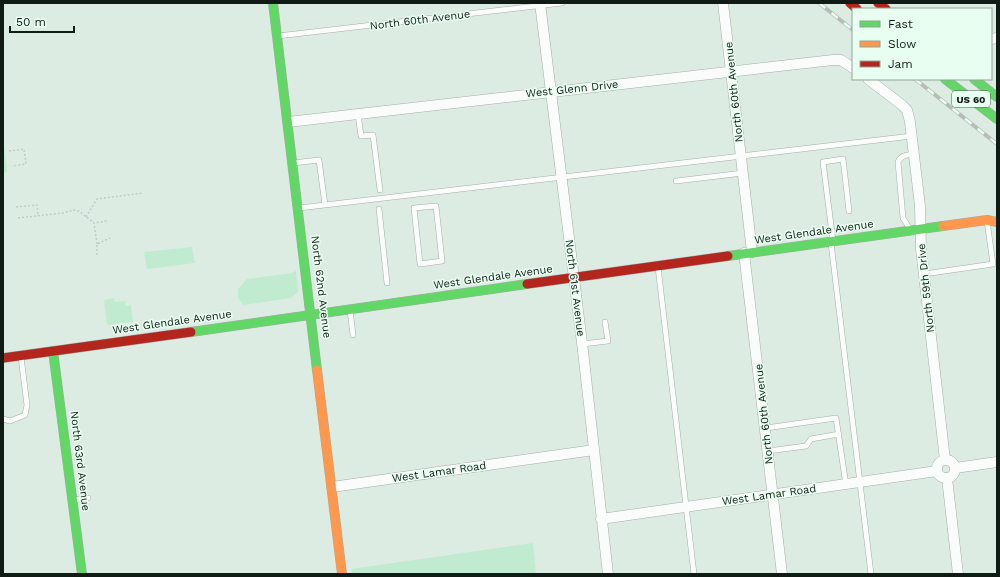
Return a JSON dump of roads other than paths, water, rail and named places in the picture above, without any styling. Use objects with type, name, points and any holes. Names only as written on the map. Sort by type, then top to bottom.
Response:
[{"type":"main road","name":"North 62nd Avenue","points":[[273,3],[312,314],[342,574]]},
{"type":"main road","name":"US 60","points":[[946,80],[997,119]]},
{"type":"main road","name":"US 60","points":[[975,80],[997,97]]},
{"type":"main road","name":"West Glendale Avenue","points":[[987,220],[997,213]]},
{"type":"main road","name":"West Glendale Avenue","points":[[3,358],[832,241],[987,220],[997,222]]},
{"type":"main road","name":"North 63rd Avenue","points":[[53,351],[82,574]]},
{"type":"street","name":"North 60th Avenue","points":[[724,3],[743,173],[748,253],[782,574]]},
{"type":"street","name":"North 61st Avenue","points":[[540,4],[582,344],[608,574]]},
{"type":"street","name":"West Glenn Drive","points":[[288,122],[833,60],[840,60],[852,67]]},
{"type":"street","name":"North 59th Drive","points":[[869,80],[902,105],[909,116],[920,206],[916,230],[924,274],[945,460]]},
{"type":"street","name":"West Lamar Road","points":[[332,487],[594,450]]},
{"type":"street","points":[[945,460],[950,461],[955,468],[954,474],[947,478],[940,475],[937,471],[939,464],[945,460]]},
{"type":"street","points":[[955,468],[997,462]]},
{"type":"street","name":"West Lamar Road","points":[[601,519],[937,471]]},
{"type":"street","points":[[947,478],[958,574]]},
{"type":"lane","name":"North 60th Avenue","points":[[278,36],[540,4],[562,3]]},
{"type":"lane","points":[[358,114],[361,136],[373,135],[380,190]]},
{"type":"lane","points":[[299,208],[912,136]]},
{"type":"lane","points":[[914,154],[904,155],[898,162],[904,218],[916,230]]},
{"type":"lane","points":[[849,210],[842,159],[823,162],[871,574]]},
{"type":"lane","points":[[293,163],[319,160],[325,205]]},
{"type":"lane","points":[[676,181],[743,173]]},
{"type":"lane","points":[[436,206],[442,261],[420,264],[414,208],[436,206]]},
{"type":"lane","points":[[379,209],[387,283]]},
{"type":"lane","points":[[924,274],[993,264],[987,220]]},
{"type":"lane","points":[[658,266],[694,574]]},
{"type":"lane","points":[[350,309],[353,335]]},
{"type":"lane","points":[[582,344],[608,341],[605,322]]},
{"type":"lane","points":[[3,419],[10,421],[26,415],[27,405],[21,355]]},
{"type":"lane","points":[[766,428],[836,418],[846,484]]},
{"type":"lane","points":[[768,451],[806,446],[811,439],[838,434]]},
{"type":"lane","points":[[73,500],[88,498]]},
{"type":"railway","points":[[819,3],[852,29]]},
{"type":"railway","points":[[916,80],[997,144]]}]
